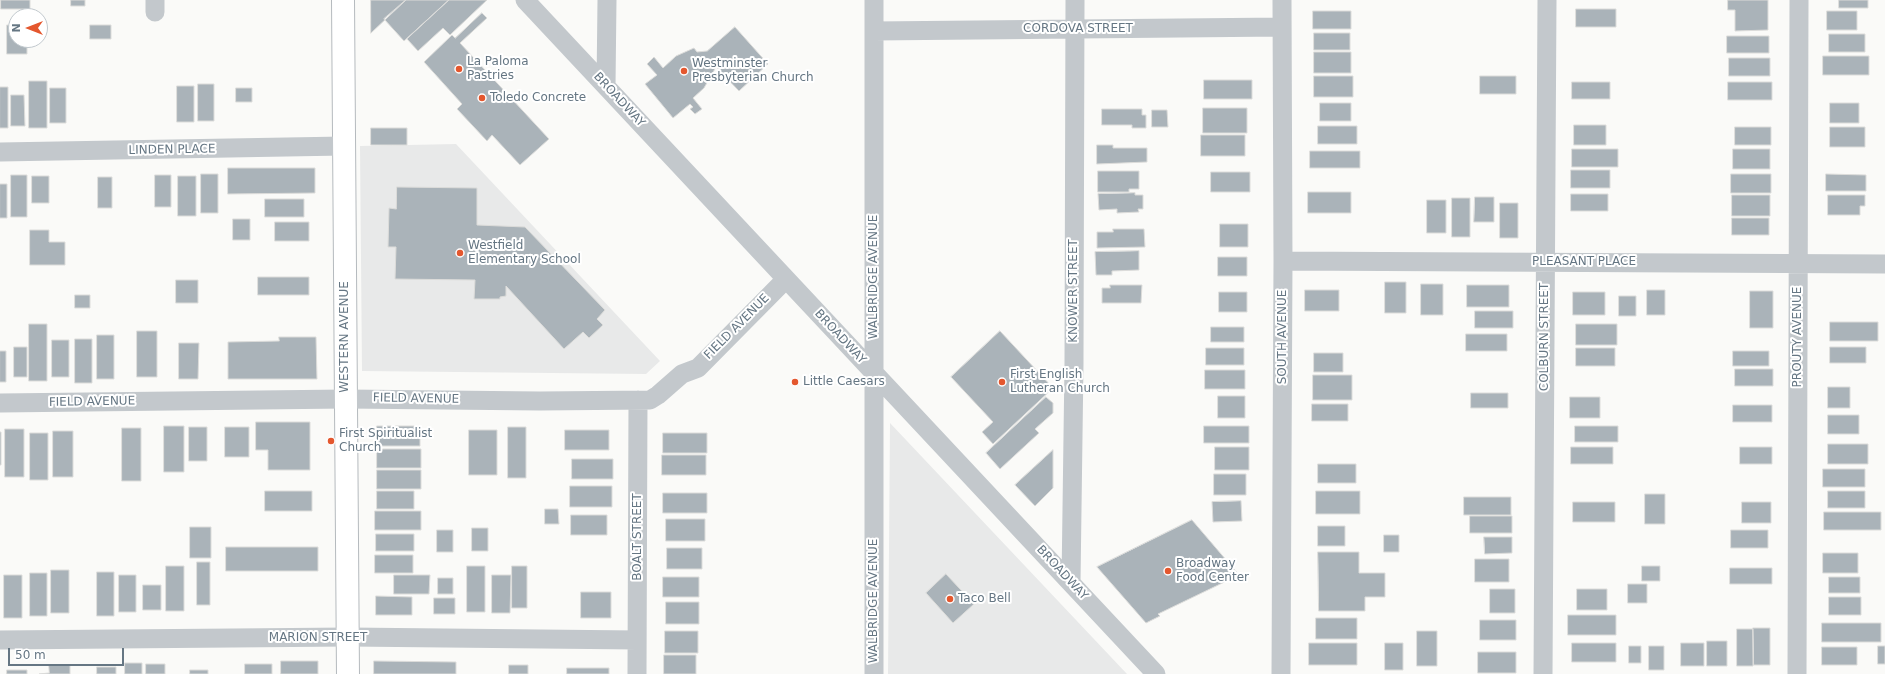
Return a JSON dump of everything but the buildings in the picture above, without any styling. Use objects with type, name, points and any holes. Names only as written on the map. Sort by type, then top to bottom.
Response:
[{"type":"main road","name":"WESTERN AVENUE","points":[[343,0],[349,637],[348,674]]},
{"type":"street","name":"BROADWAY","points":[[525,0],[1156,674]]},
{"type":"street","points":[[606,86],[607,0]]},
{"type":"street","name":"WALBRIDGE AVENUE","points":[[874,0],[874,674]]},
{"type":"street","name":"KNOWER STREET","points":[[1071,582],[1074,363],[1075,0]]},
{"type":"street","name":"SOUTH AVENUE","points":[[1281,674],[1283,261],[1282,0]]},
{"type":"street","name":"COLBURN STREET","points":[[1543,674],[1546,0]]},
{"type":"street","name":"PROUTY AVENUE","points":[[1797,674],[1799,0]]},
{"type":"street","name":"CORDOVA STREET","points":[[874,31],[1282,27]]},
{"type":"street","name":"LINDEN PLACE","points":[[0,152],[224,150],[344,146]]},
{"type":"street","name":"PLEASANT PLACE","points":[[1283,261],[1885,264]]},
{"type":"street","name":"FIELD AVENUE","points":[[0,403],[346,398],[650,400],[658,396],[682,374],[698,368],[786,279]]},
{"type":"street","name":"BOALT STREET","points":[[637,674],[638,400]]},
{"type":"street","name":"MARION STREET","points":[[0,640],[349,637],[637,640]]},
{"type":"shaded area","name":"Westfield Elementary School","points":[[456,144],[660,361],[646,374],[362,371],[360,146]]},
{"type":"shaded area","points":[[890,423],[1127,674],[888,674]]},
{"type":"place","name":"La Paloma Pastries","points":[[459,69]]},
{"type":"place","name":"Westminster Presbyterian Church","points":[[684,71]]},
{"type":"place","name":"Toledo Concrete","points":[[482,98]]},
{"type":"place","name":"Westfield Elementary School","points":[[460,253]]},
{"type":"place","name":"Little Caesars","points":[[795,382]]},
{"type":"place","name":"First English Lutheran Church","points":[[1002,382]]},
{"type":"place","name":"First Spiritualist Church","points":[[331,441]]},
{"type":"place","name":"Broadway Food Center","points":[[1168,571]]},
{"type":"place","name":"Taco Bell","points":[[950,599]]}]
